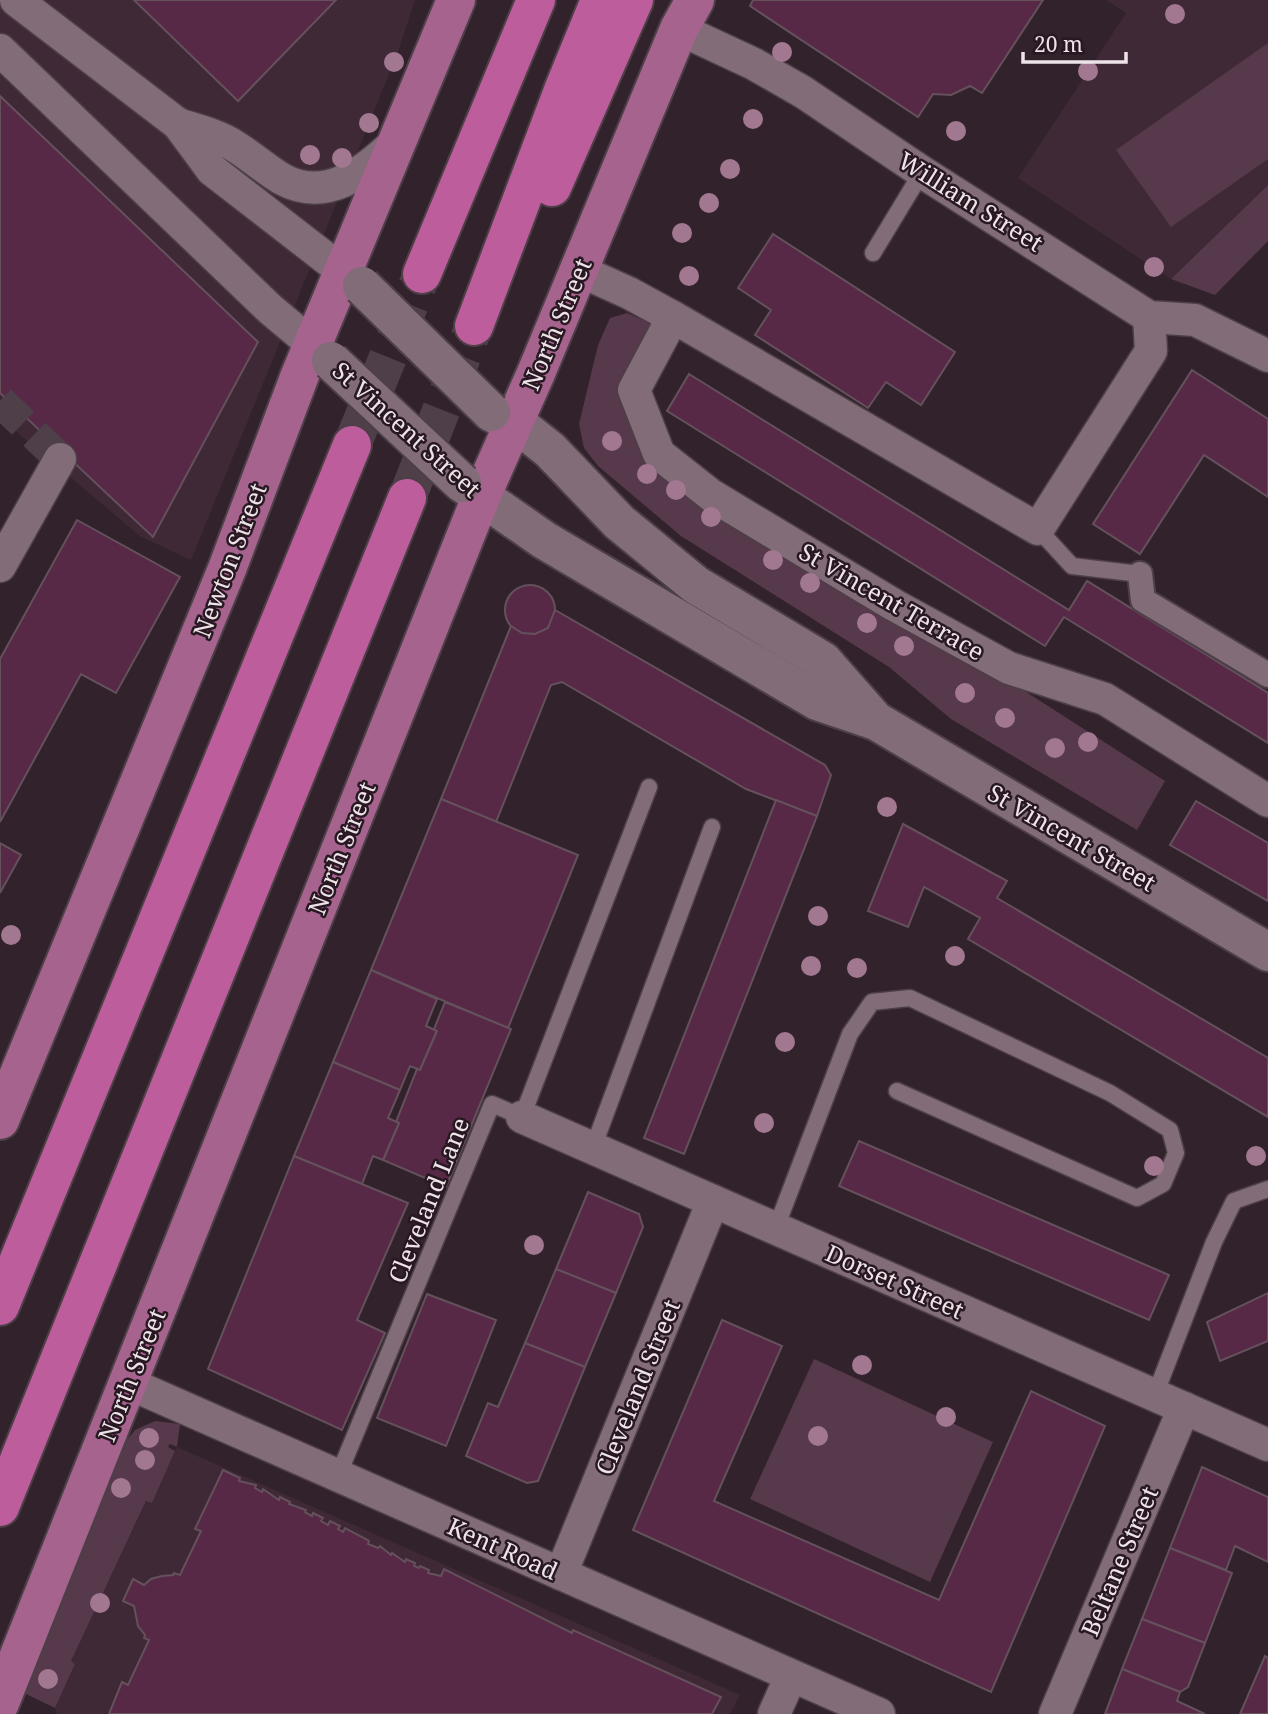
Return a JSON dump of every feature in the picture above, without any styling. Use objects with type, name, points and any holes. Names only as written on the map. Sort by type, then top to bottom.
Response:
[{"type":"highway","points":[[422,274],[536,0]]},
{"type":"highway","points":[[474,326],[600,0]]},
{"type":"highway","points":[[495,272],[551,192],[634,0]]},
{"type":"highway","points":[[0,1306],[352,445]]},
{"type":"highway","points":[[0,1507],[407,498]]},
{"type":"main road","name":"Newton Street","points":[[0,1120],[228,569],[353,279],[398,140],[456,0]]},
{"type":"main road","name":"North Street","points":[[0,1703],[128,1383],[471,490],[502,417],[578,270],[687,14]]},
{"type":"main road","points":[[0,1063],[33,1041]]},
{"type":"street","name":"St Vincent Street","points":[[16,0],[178,124],[212,170],[353,279],[502,417],[550,450],[619,522],[696,585],[822,661],[876,721]]},
{"type":"street","name":"William Street","points":[[687,14],[745,60],[803,92],[922,172],[1149,317],[1195,320],[1268,356]]},
{"type":"street","name":"St Vincent Street","points":[[0,50],[270,309],[471,490],[544,540],[817,701],[876,721],[1268,952]]},
{"type":"street","name":"St Vincent Street","points":[[178,124],[231,143],[282,179],[302,187],[315,188],[336,184],[368,168],[398,140]]},
{"type":"street","points":[[578,270],[673,317],[1038,529],[1151,351],[1149,317]]},
{"type":"street","name":"St Vincent Terrace","points":[[673,317],[634,390],[659,454],[711,495],[894,605],[1009,668],[1105,699],[1268,801]]},
{"type":"street","points":[[0,566],[60,459]]},
{"type":"street","points":[[1140,574],[1143,600],[1268,675]]},
{"type":"street","name":"Dorset Street","points":[[522,1117],[1268,1445]]},
{"type":"street","name":"Cleveland Street","points":[[561,1574],[713,1201]]},
{"type":"street","name":"Kent Road","points":[[128,1383],[879,1714]]},
{"type":"street","name":"Beltane Street","points":[[1055,1714],[1184,1408]]},
{"type":"street","points":[[774,1714],[791,1675]]},
{"type":"lane","points":[[873,253],[922,172]]},
{"type":"lane","points":[[1038,529],[1072,566],[1140,574]]},
{"type":"lane","points":[[522,1117],[649,788]]},
{"type":"lane","points":[[593,1148],[712,827]]},
{"type":"lane","points":[[776,1228],[850,1034],[872,1002],[910,998],[1110,1093],[1170,1130],[1176,1153],[1163,1185],[1137,1198],[897,1091]]},
{"type":"lane","name":"Cleveland Lane","points":[[338,1476],[492,1104],[522,1117]]},
{"type":"lane","points":[[1155,1395],[1214,1242],[1234,1201],[1268,1189]]},
{"type":"shaded area","points":[[0,0],[415,0],[398,52],[191,560],[140,536],[0,418]]},
{"type":"shaded area","points":[[1106,0],[1268,0],[1268,185],[1171,279],[1018,178],[1126,13]]},
{"type":"shaded area","points":[[1268,43],[1268,159],[1171,227],[1116,150]]},
{"type":"shaded area","points":[[1268,185],[1268,241],[1215,295],[1171,279]]},
{"type":"shaded area","points":[[627,313],[652,324],[641,441],[984,671],[1020,688],[1165,781],[1137,830],[951,719],[889,667],[681,536],[598,466],[584,448],[579,424],[598,345],[610,318]]},
{"type":"shaded area","points":[[814,1359],[993,1442],[930,1582],[750,1499]]},
{"type":"shaded area","points":[[155,1421],[180,1424],[177,1447],[170,1444],[168,1447],[175,1451],[152,1503],[146,1501],[71,1661],[75,1664],[55,1708],[24,1693],[122,1446],[135,1430]]},
{"type":"shaded area","points":[[177,1447],[740,1695],[730,1714],[57,1714],[55,1708],[75,1664],[70,1661],[147,1500],[152,1502]]},
{"type":"building","points":[[134,0],[336,0],[238,101]]},
{"type":"building","points":[[753,0],[1043,0],[982,93],[970,86],[951,95],[933,94],[918,117],[750,6]]},
{"type":"building","points":[[0,96],[258,342],[153,537],[0,393]]},
{"type":"building","points":[[773,234],[955,352],[921,405],[886,382],[868,408],[755,335],[771,310],[738,288]]},
{"type":"building","points":[[1192,370],[1268,419],[1268,497],[1204,455],[1140,554],[1093,524]]},
{"type":"building","points":[[689,374],[1069,610],[1087,581],[1268,693],[1268,743],[1064,617],[1045,646],[667,411]]},
{"type":"building","points":[[77,520],[180,577],[116,693],[81,674],[0,822],[0,659]]},
{"type":"building","points":[[530,585],[548,592],[555,610],[548,628],[530,635],[512,628],[505,610],[512,592]]},
{"type":"building","points":[[555,610],[825,765],[831,775],[817,816],[746,789],[562,682],[551,685],[496,822],[441,799],[511,626],[522,633],[535,634],[548,628]]},
{"type":"building","points":[[441,799],[578,855],[508,1028],[371,970]]},
{"type":"building","points":[[776,800],[817,816],[684,1154],[644,1138]]},
{"type":"building","points":[[1196,801],[1268,843],[1268,901],[1170,845]]},
{"type":"building","points":[[903,824],[1007,881],[997,898],[1268,1058],[1268,1117],[968,939],[980,918],[924,887],[908,927],[868,911]]},
{"type":"building","points":[[0,843],[21,855],[0,893]]},
{"type":"building","points":[[371,970],[437,999],[426,1026],[437,1031],[420,1070],[410,1066],[400,1090],[333,1062]]},
{"type":"building","points":[[445,1002],[511,1029],[446,1187],[383,1160],[417,1069],[420,1070],[437,1031],[434,1029]]},
{"type":"building","points":[[333,1062],[400,1090],[388,1118],[399,1123],[383,1160],[373,1156],[362,1184],[294,1156]]},
{"type":"building","points":[[859,1141],[1169,1275],[1149,1320],[839,1186]]},
{"type":"building","points":[[294,1156],[408,1203],[357,1320],[385,1333],[342,1430],[208,1369]]},
{"type":"building","points":[[588,1192],[639,1214],[643,1227],[616,1293],[556,1269]]},
{"type":"building","points":[[556,1269],[616,1293],[585,1367],[525,1343]]},
{"type":"building","points":[[1268,1293],[1268,1341],[1220,1361],[1207,1322]]},
{"type":"building","points":[[427,1294],[496,1320],[446,1446],[377,1418]]},
{"type":"building","points":[[722,1320],[782,1346],[714,1501],[939,1600],[1031,1391],[1105,1426],[991,1692],[633,1530]]},
{"type":"building","points":[[525,1343],[585,1367],[538,1481],[527,1483],[466,1456],[488,1403],[498,1407]]},
{"type":"building","points":[[1202,1467],[1268,1497],[1268,1562],[1235,1546],[1226,1570],[1170,1548]]},
{"type":"building","points":[[223,1470],[240,1478],[239,1481],[256,1485],[255,1488],[262,1492],[263,1489],[279,1500],[280,1497],[290,1502],[289,1504],[306,1510],[305,1512],[312,1516],[313,1513],[323,1518],[321,1521],[328,1525],[330,1521],[340,1526],[338,1529],[343,1532],[345,1528],[369,1541],[368,1544],[378,1548],[380,1546],[405,1562],[406,1559],[415,1563],[414,1566],[429,1570],[428,1573],[441,1576],[444,1569],[572,1633],[573,1630],[721,1697],[712,1714],[109,1714],[122,1682],[128,1685],[149,1640],[144,1638],[145,1635],[138,1626],[134,1606],[123,1601],[133,1579],[144,1585],[151,1579],[174,1573],[180,1575],[201,1531],[195,1529]]},
{"type":"building","points":[[1170,1548],[1232,1573],[1205,1643],[1142,1619]]},
{"type":"building","points":[[1142,1619],[1205,1643],[1188,1687],[1180,1692],[1122,1669]]},
{"type":"building","points":[[1265,1656],[1268,1658],[1268,1714],[1240,1714]]},
{"type":"building","points":[[1122,1669],[1180,1692],[1177,1701],[1205,1714],[1105,1714]]},
{"type":"tunnel","points":[[352,445],[422,274]]},
{"type":"tunnel","points":[[407,498],[474,326]]},
{"type":"tunnel","points":[[0,401],[60,459]]}]
